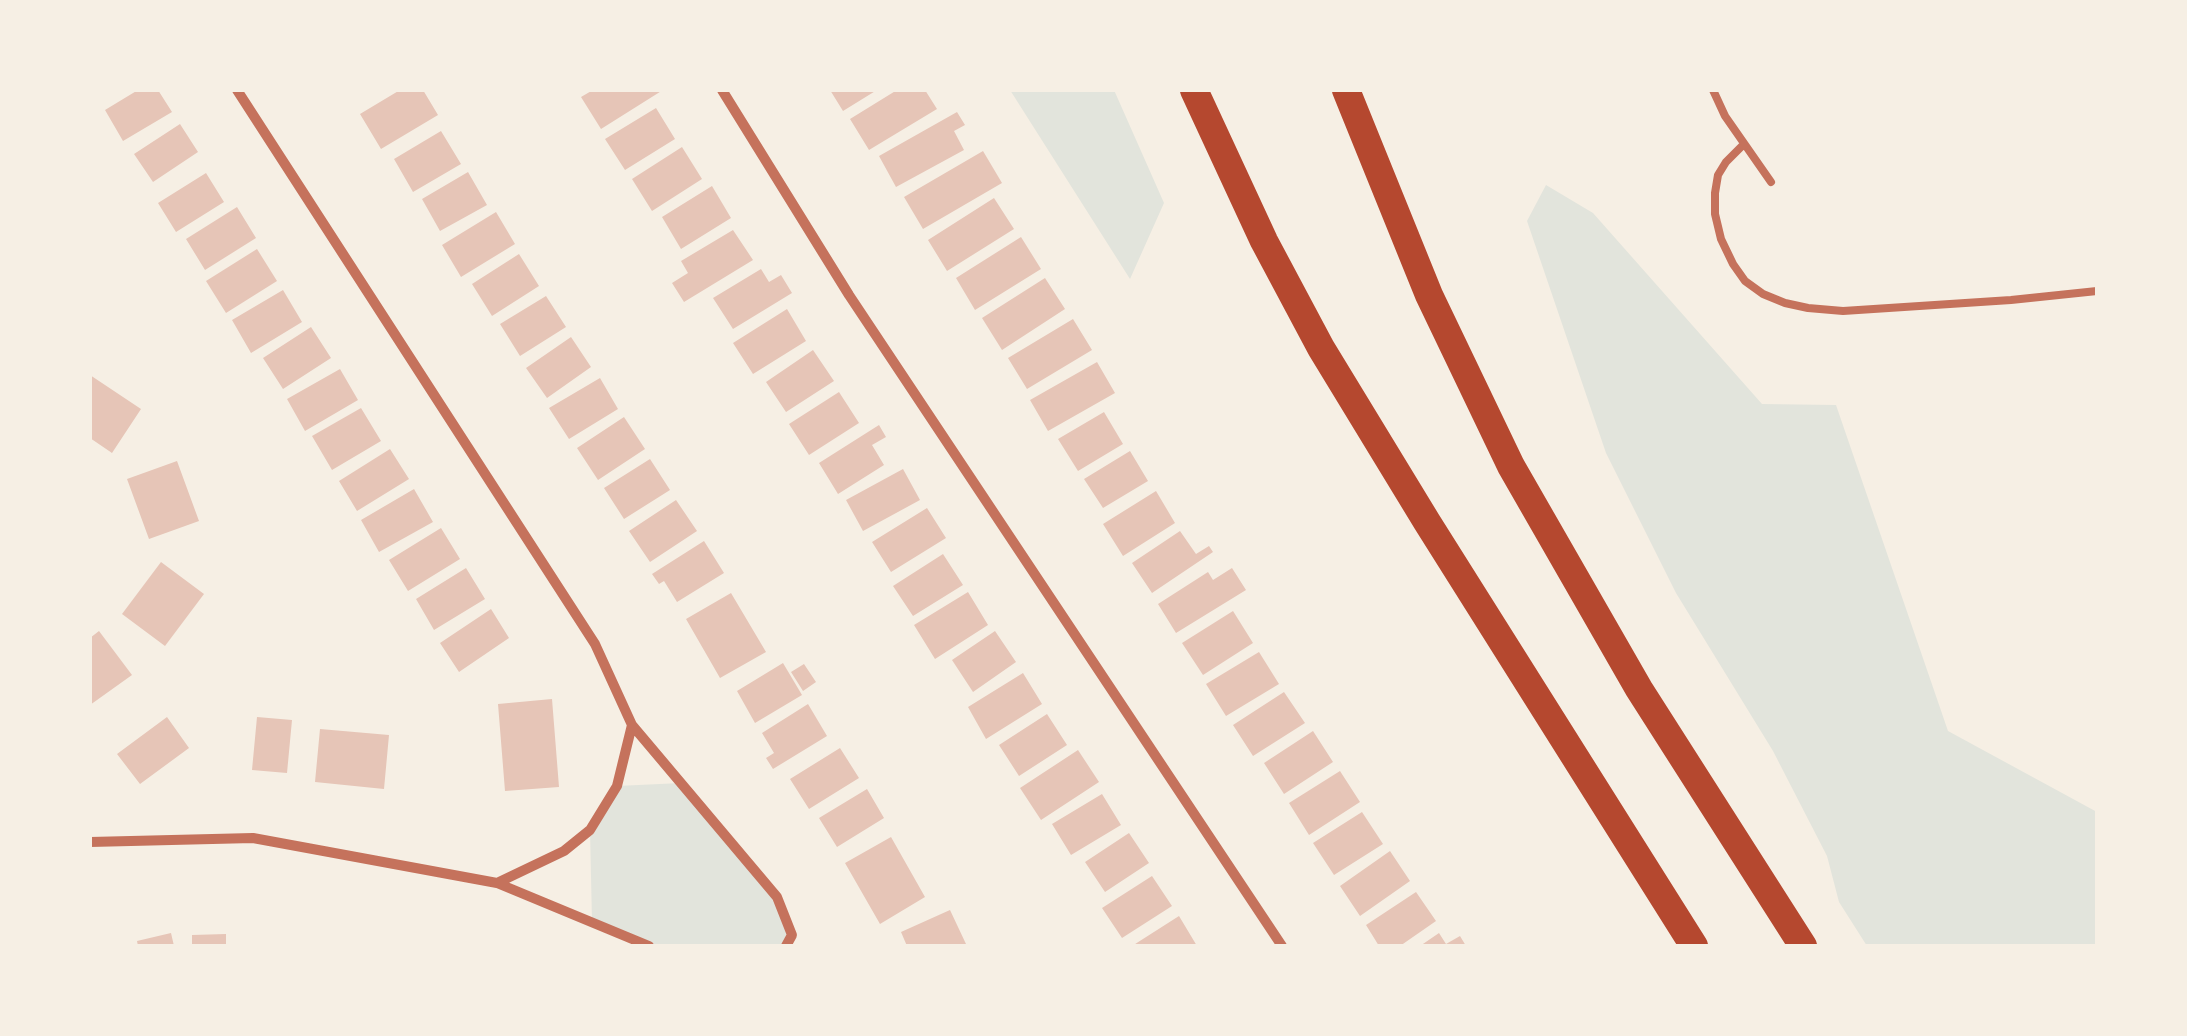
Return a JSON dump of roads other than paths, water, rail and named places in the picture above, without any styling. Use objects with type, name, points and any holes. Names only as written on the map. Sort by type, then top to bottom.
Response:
[{"type":"highway","points":[[1194,90],[1256,226],[1321,348],[1694,946]]},
{"type":"highway","points":[[1346,90],[1428,295],[1511,466],[1648,703],[1803,946]]},
{"type":"street","points":[[238,90],[596,644],[632,725],[777,896],[792,935],[786,946]]},
{"type":"street","points":[[722,90],[850,295],[1282,946]]},
{"type":"street","points":[[497,883],[564,851],[590,830],[617,786],[632,725]]},
{"type":"street","points":[[90,842],[253,838],[497,883],[649,946]]},
{"type":"lane","points":[[1713,90],[1726,116],[1772,182]]},
{"type":"lane","points":[[1744,144],[1718,175],[1715,214],[1732,264],[1745,281],[1763,294],[1808,308],[1843,311],[2097,291]]}]
